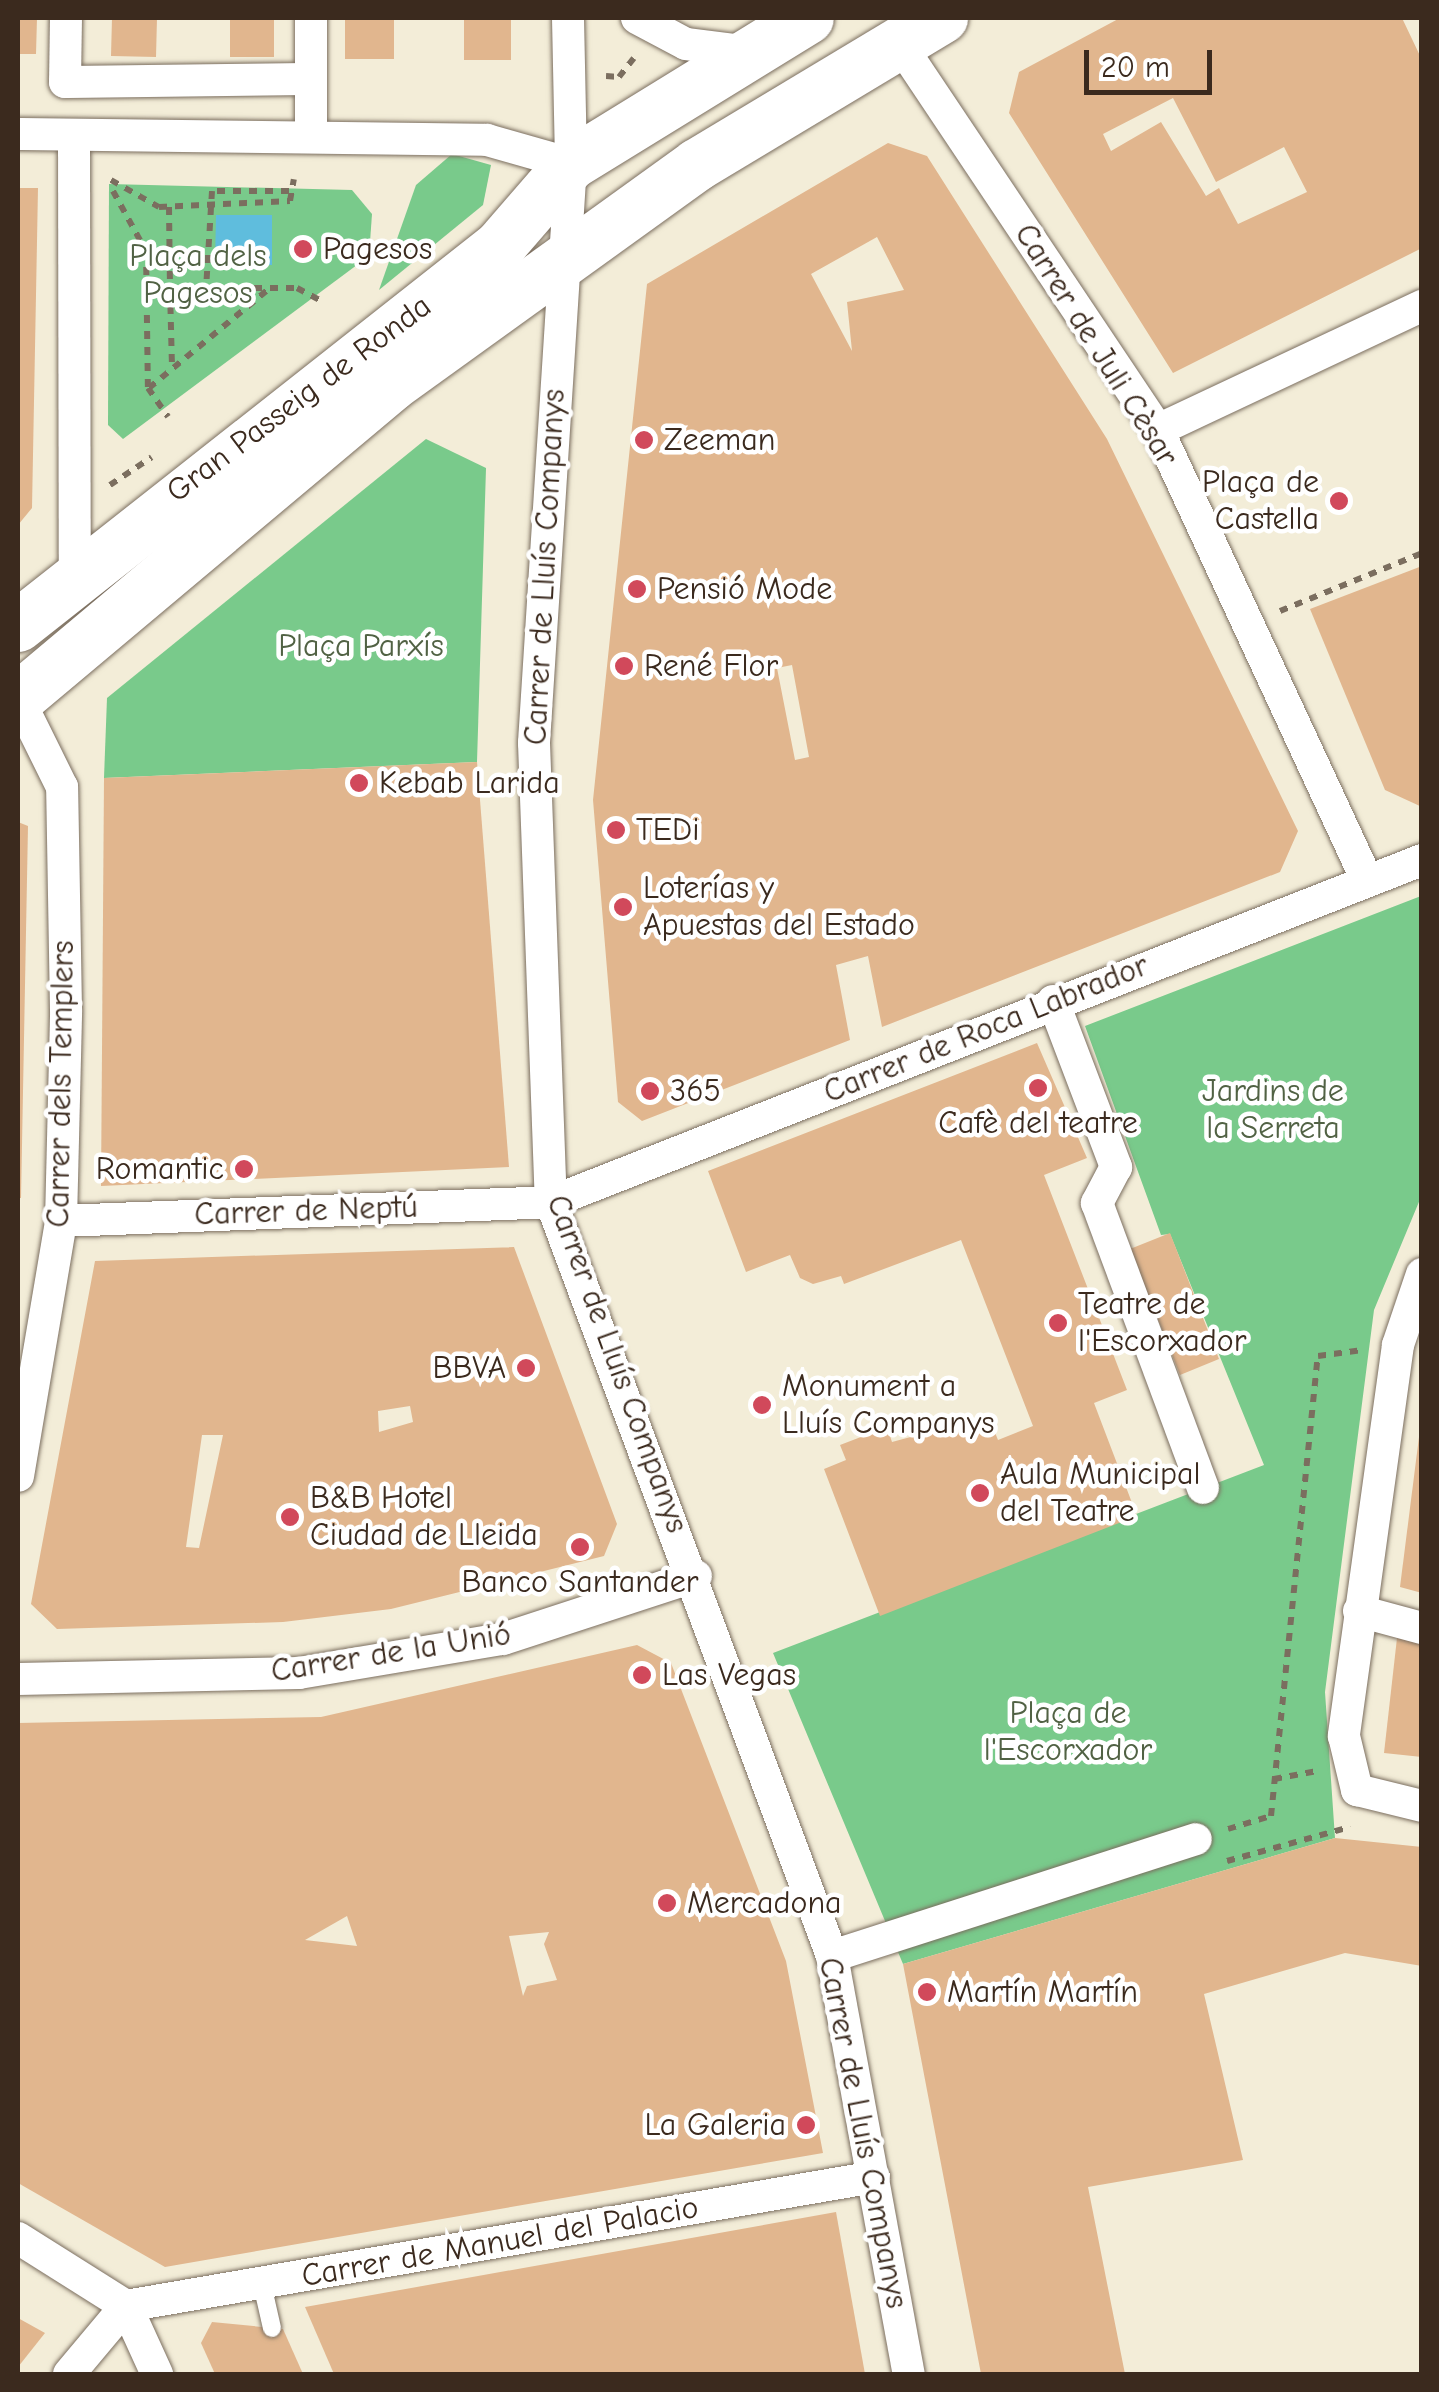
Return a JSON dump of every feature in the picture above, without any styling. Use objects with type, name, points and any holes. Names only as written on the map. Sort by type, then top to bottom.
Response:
[{"type":"main road","name":"Gran Passeig de Ronda","points":[[18,626],[75,574],[498,246],[571,164],[808,18]]},
{"type":"main road","name":"Gran Passeig de Ronda","points":[[18,699],[392,386],[696,164],[920,30]]},
{"type":"street","points":[[66,18],[65,82],[310,79]]},
{"type":"street","points":[[311,18],[312,136]]},
{"type":"street","points":[[564,261],[571,164],[568,18]]},
{"type":"street","points":[[647,24],[686,44],[750,52]]},
{"type":"street","name":"Carrer de Juli Cèsar","points":[[920,30],[1158,430],[1367,880]]},
{"type":"street","points":[[18,134],[487,140],[571,164]]},
{"type":"street","points":[[74,136],[75,574]]},
{"type":"street","name":"Carrer de Lluís Companys","points":[[564,261],[534,744],[551,1202],[696,1576],[832,1956],[909,2374]]},
{"type":"street","points":[[1158,430],[1422,306]]},
{"type":"street","name":"Carrer dels Templers","points":[[18,699],[62,787],[61,1221],[18,1476]]},
{"type":"street","name":"Carrer de Roca Labrador","points":[[551,1202],[1053,1001],[1422,860]]},
{"type":"street","points":[[1053,1001],[1116,1167],[1097,1202],[1203,1488]]},
{"type":"street","name":"Carrer de Neptú","points":[[61,1221],[551,1202]]},
{"type":"street","points":[[1414,1805],[1372,1800],[1349,1780],[1346,1693],[1398,1345],[1422,1274]]},
{"type":"street","name":"Carrer de la Unió","points":[[18,1679],[298,1673],[503,1639],[696,1576]]},
{"type":"street","points":[[1360,1611],[1422,1628]]},
{"type":"street","points":[[832,1956],[1207,1851]]},
{"type":"street","name":"Carrer de Manuel del Palacio","points":[[126,2306],[874,2178]]},
{"type":"street","points":[[18,2238],[126,2306],[156,2374]]},
{"type":"street","points":[[69,2374],[126,2306]]},
{"type":"lane","points":[[262,2284],[272,2328]]},
{"type":"path","points":[[569,75],[620,77],[647,24]]},
{"type":"path","points":[[168,417],[148,388],[146,251],[106,176],[148,207],[290,201],[294,179]]},
{"type":"path","points":[[206,288],[206,205],[212,191],[289,191]]},
{"type":"path","points":[[168,207],[172,369]]},
{"type":"path","points":[[146,251],[169,251]]},
{"type":"path","points":[[148,388],[270,288]]},
{"type":"path","points":[[170,290],[297,288],[323,302]]},
{"type":"path","points":[[1246,625],[1422,552]]},
{"type":"path","points":[[1207,1851],[1271,1816],[1318,1356]]},
{"type":"path","points":[[1207,1851],[1354,1826]]},
{"type":"green space","points":[[452,154],[491,165],[483,205],[379,290],[416,185]]},
{"type":"green space","name":"Plaça dels Pagesos","points":[[109,184],[352,190],[372,214],[369,256],[123,439],[108,425]]},
{"type":"green space","name":"Plaça Parxís","points":[[426,439],[486,468],[477,762],[104,778],[107,698]]},
{"type":"green space","points":[[1421,896],[1421,1197],[1374,1310],[1325,1692],[1335,1838],[903,1964],[773,1653],[1264,1465],[1170,1234],[1161,1235],[1085,1026]]},
{"type":"water","points":[[216,215],[272,215],[272,265],[215,264]]},
{"type":"building","points":[[18,18],[37,18],[36,54],[18,54]]},
{"type":"building","points":[[112,18],[157,18],[156,57],[111,56]]},
{"type":"building","points":[[230,18],[274,18],[274,57],[230,57]]},
{"type":"building","points":[[345,18],[394,18],[394,59],[345,59]]},
{"type":"building","points":[[464,18],[511,18],[511,60],[464,60]]},
{"type":"building","points":[[1120,18],[1402,18],[1422,60],[1422,248],[1173,373],[1009,113],[1019,72]],"holes":[[[1173,98],[1216,182],[1284,147],[1307,192],[1238,224],[1219,188],[1206,196],[1161,122],[1111,151],[1103,134]]]},
{"type":"building","points":[[888,143],[927,156],[1107,439],[1298,831],[1280,872],[882,1027],[868,956],[836,965],[850,1040],[642,1121],[618,1102],[593,800],[647,284]],"holes":[[[877,237],[904,290],[847,302],[852,351],[811,274]],[[792,665],[809,757],[795,760],[777,668]]]},
{"type":"building","points":[[18,188],[38,188],[32,508],[18,525]]},
{"type":"building","points":[[1422,566],[1422,807],[1385,790],[1310,609]]},
{"type":"building","points":[[477,762],[509,1167],[101,1186],[104,778]]},
{"type":"building","points":[[18,822],[28,826],[21,1198],[18,1198]]},
{"type":"building","points":[[1037,1043],[1087,1158],[1044,1175],[1127,1390],[1094,1403],[1137,1516],[880,1616],[824,1469],[846,1460],[840,1445],[887,1427],[892,1442],[974,1420],[979,1430],[992,1425],[998,1440],[1033,1426],[961,1240],[844,1284],[841,1276],[813,1284],[800,1278],[790,1255],[746,1272],[708,1171]]},
{"type":"building","points":[[1170,1233],[1219,1359],[1180,1375],[1130,1249]]},
{"type":"building","points":[[514,1247],[617,1524],[604,1556],[391,1609],[283,1622],[57,1629],[31,1604],[95,1261]],"holes":[[[410,1406],[413,1422],[379,1432],[378,1411]],[[202,1435],[223,1435],[199,1548],[186,1547]]]},
{"type":"building","points":[[1422,1437],[1422,1593],[1400,1587]]},
{"type":"building","points":[[1397,1638],[1422,1644],[1422,1757],[1384,1753]]},
{"type":"building","points":[[637,1645],[671,1663],[786,1961],[823,2153],[165,2267],[18,2183],[18,1723],[321,1717]],"holes":[[[347,1916],[357,1946],[305,1940]],[[549,1932],[544,1944],[557,1980],[527,1986],[523,1996],[509,1936]]]},
{"type":"building","points":[[1335,1838],[1422,1847],[1422,1966],[1345,1953],[1204,1994],[1243,2160],[1088,2187],[1125,2374],[981,2374],[903,1964]]},
{"type":"building","points":[[836,2212],[865,2374],[334,2374],[305,2307]]},
{"type":"building","points":[[18,2318],[45,2333],[18,2367]]},
{"type":"building","points":[[212,2322],[283,2329],[303,2374],[215,2374],[201,2343]]},
{"type":"place","name":"Pagesos","points":[[303,249]]},
{"type":"place","name":"Zeeman","points":[[644,440]]},
{"type":"place","name":"Plaça de Castella","points":[[1339,501]]},
{"type":"place","name":"Pensió Mode","points":[[637,589]]},
{"type":"place","name":"René Flor","points":[[624,666]]},
{"type":"place","name":"Kebab Larida","points":[[359,783]]},
{"type":"place","name":"TEDi","points":[[616,830]]},
{"type":"place","name":"Loterías y Apuestas del Estado","points":[[623,907]]},
{"type":"place","name":"Cafè del teatre","points":[[1038,1088]]},
{"type":"place","name":"365","points":[[650,1091]]},
{"type":"place","name":"Romantic","points":[[244,1169]]},
{"type":"place","name":"Teatre de l'Escorxador","points":[[1058,1323]]},
{"type":"place","name":"BBVA","points":[[526,1368]]},
{"type":"place","name":"Monument a Lluís Companys","points":[[762,1405]]},
{"type":"place","name":"Aula Municipal del Teatre","points":[[980,1493]]},
{"type":"place","name":"B&B Hotel Ciudad de Lleida","points":[[290,1517]]},
{"type":"place","name":"Banco Santander","points":[[580,1547]]},
{"type":"place","name":"Las Vegas","points":[[642,1675]]},
{"type":"place","name":"Mercadona","points":[[667,1903]]},
{"type":"place","name":"Martín Martín","points":[[927,1992]]},
{"type":"place","name":"La Galeria","points":[[806,2125]]},
{"type":"park label","name":"Jardins de la Serreta","points":[[1273,1110]]},
{"type":"park label","name":"Plaça de l'Escorxador","points":[[1068,1732]]}]
